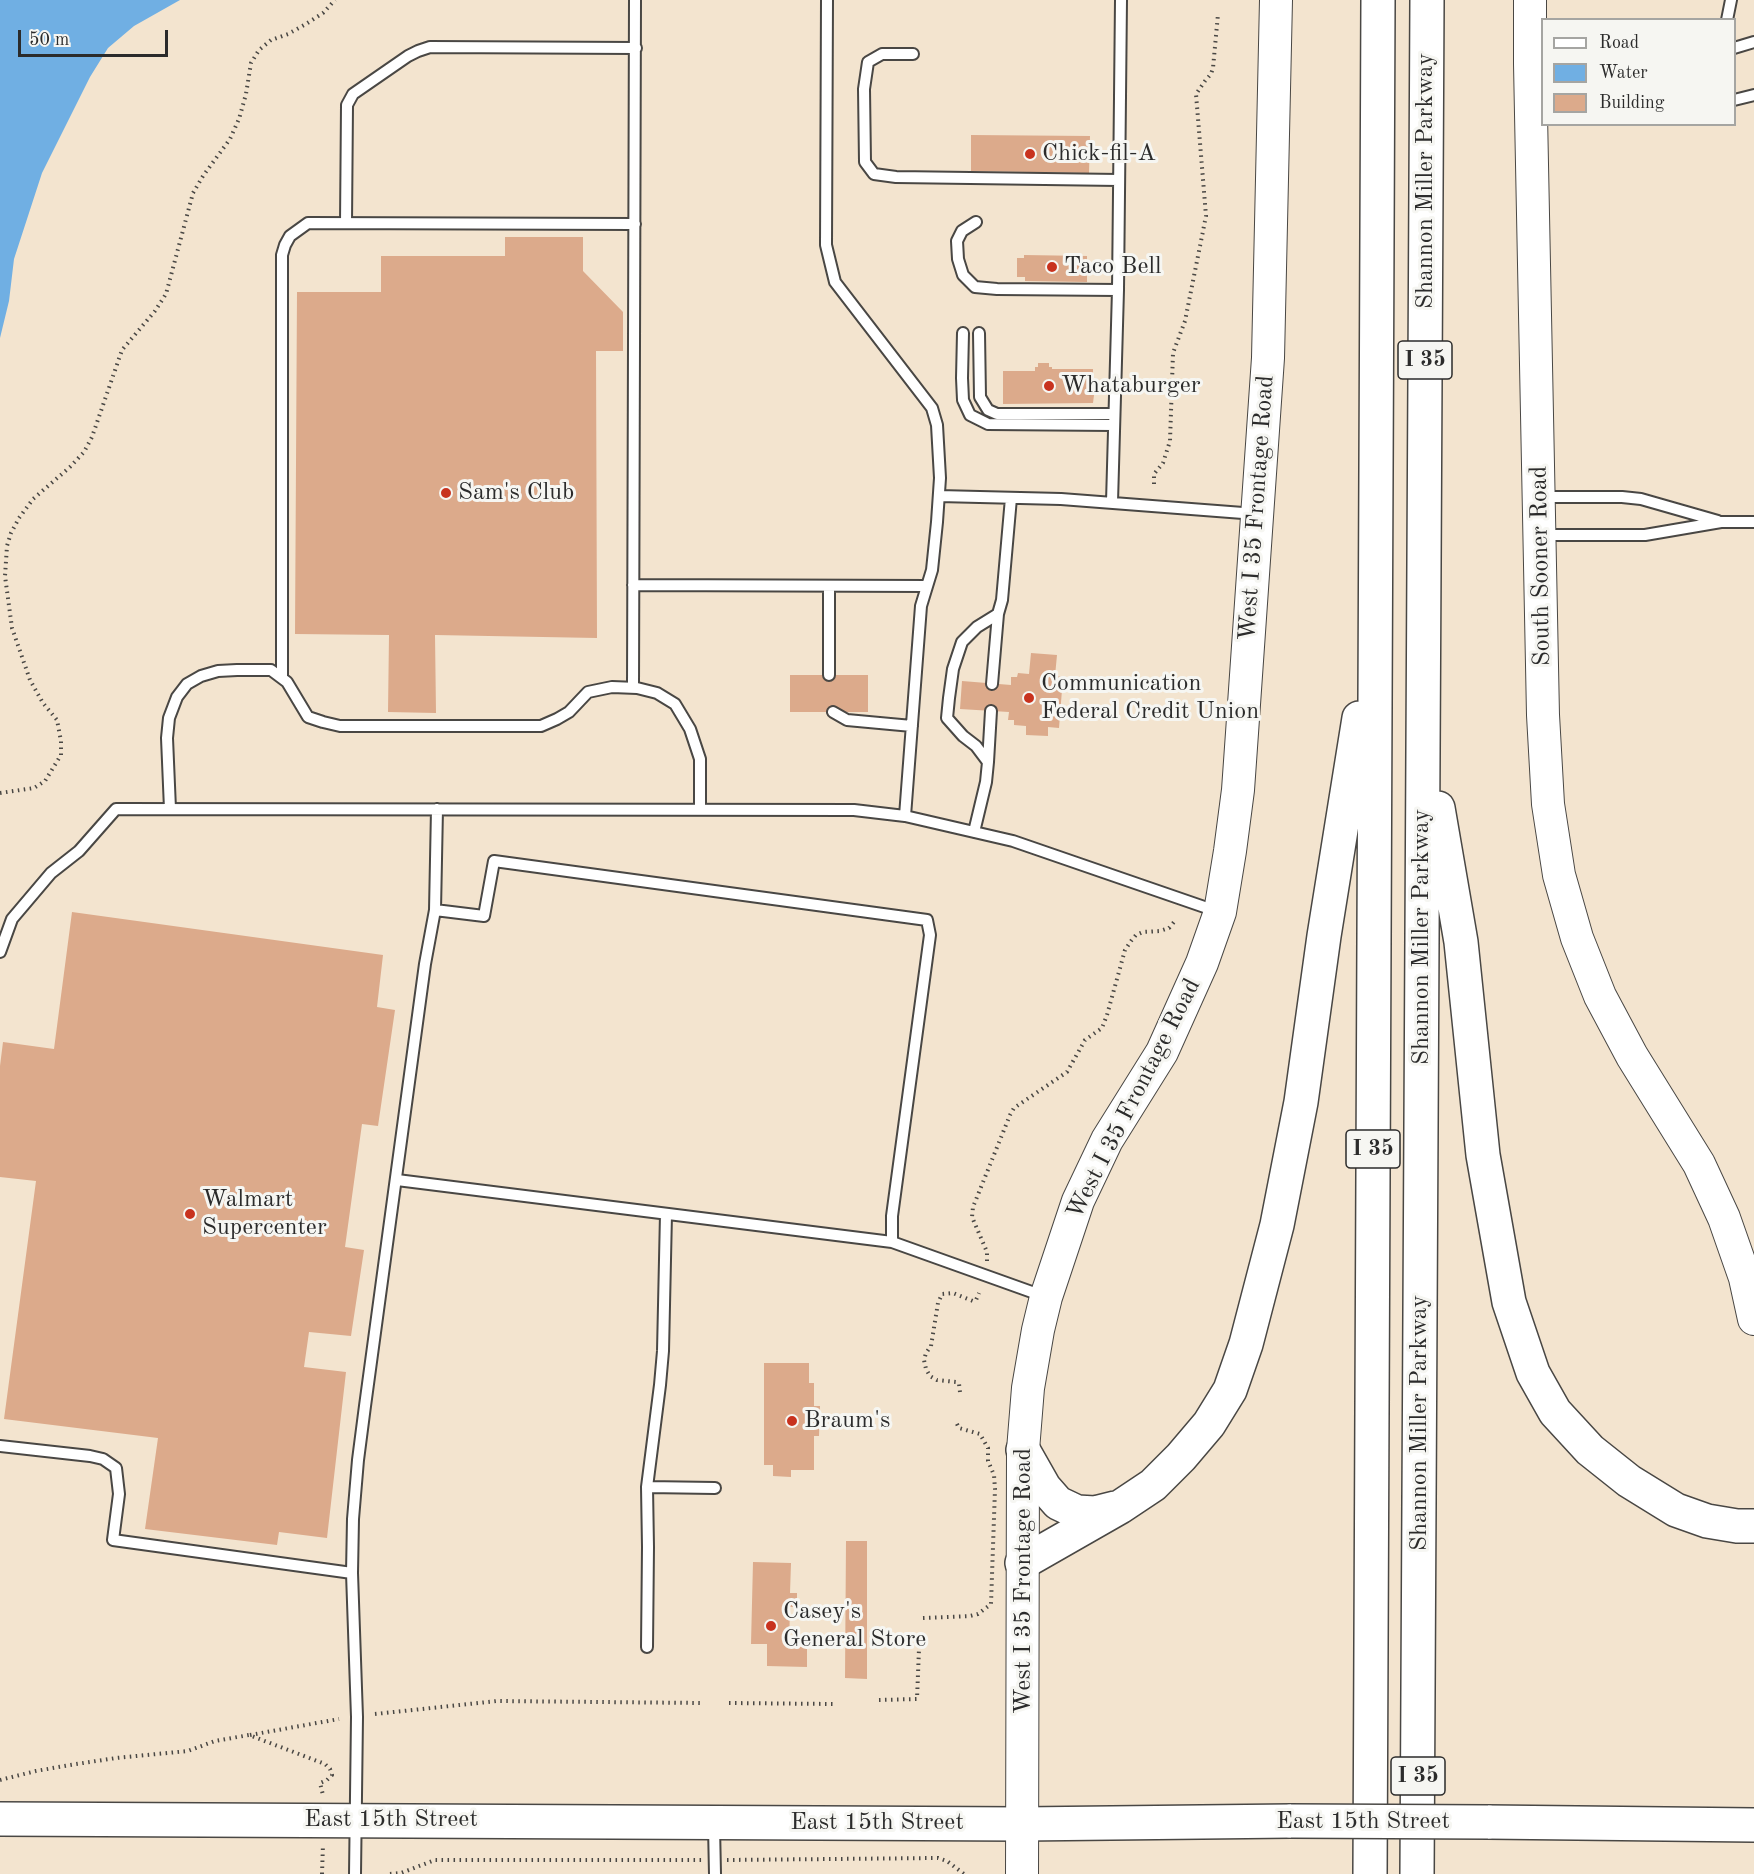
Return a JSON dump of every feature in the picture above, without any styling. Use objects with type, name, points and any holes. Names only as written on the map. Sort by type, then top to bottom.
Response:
[{"type":"main road","name":"Shannon Miller Parkway","points":[[1370,1874],[1378,0]]},
{"type":"main road","name":"Shannon Miller Parkway","points":[[1417,1874],[1427,0]]},
{"type":"main road","points":[[1022,1563],[1120,1507],[1153,1485],[1209,1424],[1230,1390],[1246,1344],[1277,1225],[1301,1102],[1324,936],[1376,613]]},
{"type":"main road","points":[[1423,719],[1461,942],[1484,1155],[1509,1302],[1533,1373],[1555,1412],[1590,1450],[1629,1481],[1676,1510],[1707,1521],[1754,1526]]},
{"type":"main road","points":[[1023,1450],[1044,1487],[1058,1503],[1077,1512],[1095,1513],[1120,1507]]},
{"type":"main road","name":"East 15th Street","points":[[0,1819],[1022,1824],[1291,1821],[1754,1825]]},
{"type":"street","name":"West I 35 Frontage Road","points":[[1022,1874],[1023,1450],[1028,1388],[1038,1330],[1046,1297],[1078,1201],[1107,1140],[1162,1052],[1202,963],[1220,912],[1230,851],[1238,790],[1268,358],[1276,0]]},
{"type":"street","name":"South Sooner Road","points":[[1530,0],[1537,100],[1539,497],[1543,715],[1548,804],[1559,874],[1577,938],[1600,996],[1632,1056],[1699,1164],[1724,1218],[1745,1278],[1754,1319]]},
{"type":"lane","points":[[633,688],[635,0]]},
{"type":"lane","points":[[827,0],[826,245],[835,282],[932,408],[937,425],[939,496],[932,570],[921,606],[905,816]]},
{"type":"lane","points":[[1112,502],[1118,290],[1121,0]]},
{"type":"lane","points":[[1727,18],[1731,0]]},
{"type":"lane","points":[[1736,47],[1754,42]]},
{"type":"lane","points":[[346,223],[347,105],[353,94],[408,56],[430,47],[636,48]]},
{"type":"lane","points":[[914,54],[882,54],[868,62],[864,89],[865,162],[874,174],[896,177],[1119,180]]},
{"type":"lane","points":[[1736,100],[1754,95]]},
{"type":"lane","points":[[976,222],[962,231],[957,241],[958,259],[963,275],[975,287],[1118,290]]},
{"type":"lane","points":[[282,678],[282,255],[290,236],[308,223],[635,224]]},
{"type":"lane","points":[[963,333],[963,400],[970,415],[987,424],[1114,420]]},
{"type":"lane","points":[[979,333],[980,397],[987,410],[997,414],[1114,420]]},
{"type":"lane","points":[[939,496],[1112,502],[1256,514]]},
{"type":"lane","points":[[1539,497],[1641,500],[1721,522]]},
{"type":"lane","points":[[992,684],[1011,498]]},
{"type":"lane","points":[[1540,535],[1645,535],[1721,522],[1754,522]]},
{"type":"lane","points":[[633,585],[927,586]]},
{"type":"lane","points":[[829,586],[829,675]]},
{"type":"lane","points":[[987,762],[976,746],[963,736],[947,718],[953,669],[962,642],[977,627],[998,614]]},
{"type":"lane","points":[[170,809],[167,738],[169,718],[177,697],[187,684],[201,676],[218,671],[271,670],[287,682],[308,717],[340,726],[541,726],[569,712],[588,692],[612,687],[657,693],[675,704],[690,729],[700,759],[700,810]]},
{"type":"lane","points":[[974,832],[986,782],[990,711]]},
{"type":"lane","points":[[833,712],[847,720],[912,726]]},
{"type":"lane","points":[[0,952],[12,919],[51,873],[80,851],[117,809],[854,810],[905,816],[1013,841],[1220,912]]},
{"type":"lane","points":[[355,1874],[357,1717],[352,1573],[353,1519],[358,1460],[421,996],[435,910],[437,809]]},
{"type":"lane","points":[[435,910],[484,916],[494,861],[927,920],[930,935],[892,1216],[892,1242]]},
{"type":"lane","points":[[397,1180],[892,1242],[1046,1297]]},
{"type":"lane","points":[[647,1647],[646,1487],[663,1351],[666,1214]]},
{"type":"lane","points":[[0,1446],[90,1456],[103,1459],[116,1468],[120,1494],[114,1540],[352,1573]]},
{"type":"lane","points":[[646,1487],[715,1488]]},
{"type":"lane","points":[[714,1822],[715,1874]]},
{"type":"path","points":[[0,793],[34,788],[45,781],[61,755],[62,741],[57,720],[43,703],[30,680],[12,628],[4,576],[11,533],[33,499],[84,452],[92,437],[122,350],[155,311],[166,294],[193,193],[202,176],[230,139],[239,119],[251,63],[259,50],[271,40],[306,24],[323,13],[335,0]]},
{"type":"path","points":[[1154,484],[1154,474],[1163,463],[1170,441],[1173,353],[1185,321],[1206,216],[1196,94],[1213,68],[1218,14]]},
{"type":"path","points":[[987,1262],[987,1252],[972,1217],[973,1207],[1010,1115],[1014,1108],[1067,1072],[1085,1040],[1102,1028],[1125,950],[1131,941],[1143,932],[1169,928],[1174,922]]},
{"type":"path","points":[[960,1392],[959,1384],[956,1382],[937,1380],[930,1376],[924,1360],[931,1346],[938,1303],[942,1294],[953,1293],[973,1301],[979,1293]]},
{"type":"path","name":"West I 35 Frontage Road","points":[[923,1618],[970,1616],[978,1614],[991,1604],[994,1475],[988,1461],[987,1448],[980,1434],[959,1428],[956,1422]]},
{"type":"path","points":[[879,1700],[917,1699],[919,1649]]},
{"type":"path","points":[[375,1714],[497,1701],[702,1703]]},
{"type":"path","points":[[729,1703],[833,1704]]},
{"type":"path","points":[[0,1780],[70,1765],[188,1751],[215,1741],[339,1719]]},
{"type":"path","points":[[249,1735],[325,1764],[332,1775],[320,1783],[323,1791]]},
{"type":"path","points":[[741,1860],[938,1858],[947,1861],[964,1874]]},
{"type":"path","points":[[390,1874],[401,1873],[435,1860],[689,1860]]},
{"type":"path","points":[[322,1874],[323,1862]]},
{"type":"water","points":[[0,0],[180,0],[134,26],[108,48],[90,77],[42,173],[14,259],[9,301],[0,338]]},
{"type":"building","name":"Chick-fil-A","points":[[971,135],[1090,136],[1089,173],[971,171]]},
{"type":"building","name":"Sam's Club","points":[[505,237],[583,237],[583,271],[623,312],[623,351],[596,351],[597,638],[435,635],[436,713],[388,712],[389,635],[295,634],[297,292],[381,292],[381,256],[505,256]]},
{"type":"building","name":"Taco Bell","points":[[1024,255],[1087,256],[1087,282],[1025,281],[1025,277],[1017,277],[1017,258],[1024,258]]},
{"type":"building","name":"Whataburger","points":[[1038,363],[1049,363],[1052,369],[1093,369],[1093,379],[1096,379],[1093,403],[1003,404],[1003,371],[1035,371]]},
{"type":"building","points":[[1031,653],[1057,655],[1055,676],[1063,677],[1059,728],[1048,727],[1048,736],[1026,735],[1026,726],[1014,725],[1014,720],[1008,720],[1009,712],[960,709],[962,681],[1011,685],[1011,677],[1017,677],[1018,673],[1029,674]]},
{"type":"building","points":[[790,675],[868,675],[868,712],[790,712]]},
{"type":"building","name":"Walmart Supercenter","points":[[72,912],[383,955],[377,1007],[395,1010],[378,1126],[362,1124],[345,1247],[364,1250],[351,1336],[309,1332],[304,1367],[346,1372],[327,1538],[279,1532],[277,1545],[145,1529],[158,1438],[4,1419],[36,1181],[0,1177],[0,1066],[3,1042],[54,1049]]},
{"type":"building","name":"Braum's","points":[[764,1363],[809,1363],[809,1383],[814,1383],[814,1406],[820,1406],[819,1436],[814,1436],[814,1470],[791,1470],[791,1477],[773,1476],[773,1465],[764,1465]]},
{"type":"building","name":"Casey's General Store","points":[[846,1541],[867,1541],[867,1679],[845,1678]]},
{"type":"building","name":"Casey's General Store","points":[[753,1562],[791,1563],[790,1593],[797,1593],[797,1607],[790,1607],[789,1647],[807,1647],[807,1667],[767,1666],[767,1644],[751,1644]]},
{"type":"place","name":"Chick-fil-A","points":[[1030,154]]},
{"type":"place","name":"Taco Bell","points":[[1052,267]]},
{"type":"place","name":"Whataburger","points":[[1049,386]]},
{"type":"place","name":"Sam's Club","points":[[446,493]]},
{"type":"place","name":"Communication Federal Credit Union","points":[[1029,698]]},
{"type":"place","name":"Walmart Supercenter","points":[[190,1214]]},
{"type":"place","name":"Braum's","points":[[792,1421]]},
{"type":"place","name":"Casey's General Store","points":[[771,1626]]}]
